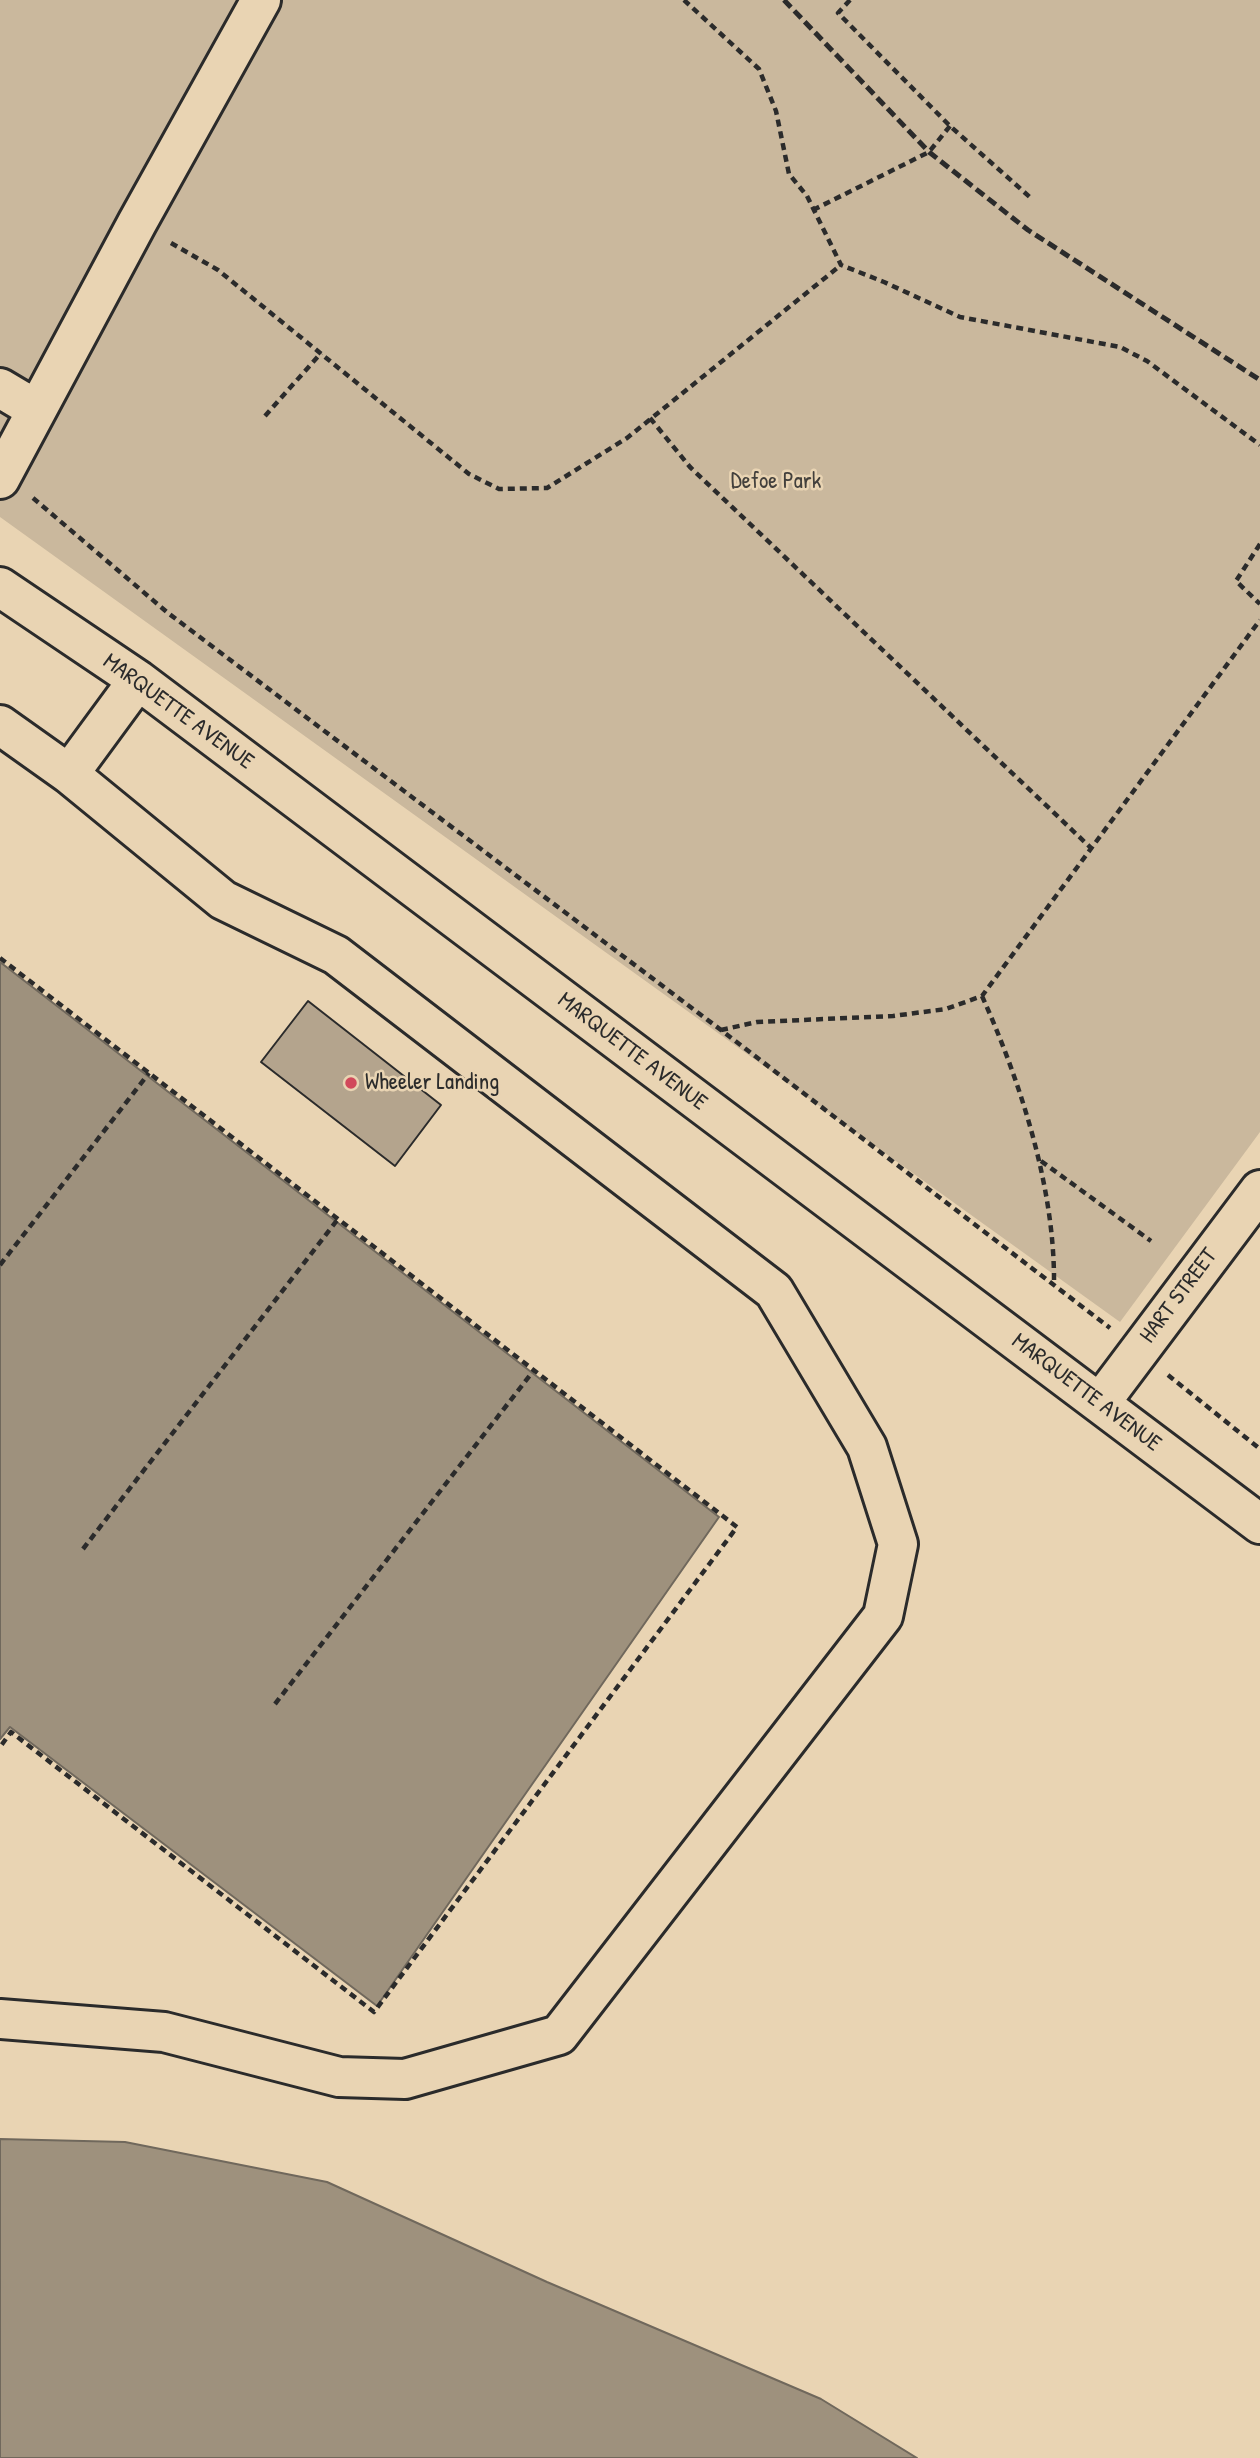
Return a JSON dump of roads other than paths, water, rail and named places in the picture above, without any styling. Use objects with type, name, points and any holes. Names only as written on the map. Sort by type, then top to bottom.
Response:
[{"type":"street","points":[[2,476],[137,223],[261,0]]},
{"type":"street","points":[[0,388],[37,410]]},
{"type":"street","name":"MARQUETTE AVENUE","points":[[0,587],[138,680],[1260,1524]]},
{"type":"street","points":[[69,774],[138,680]]},
{"type":"street","points":[[0,725],[69,774],[223,900],[336,955],[774,1292],[867,1447],[898,1544],[883,1616],[559,2035],[405,2079],[339,2077],[164,2032],[0,2019]]},
{"type":"street","name":"HART STREET","points":[[1100,1403],[1260,1190]]},
{"type":"railway","points":[[784,0],[929,152],[1028,230],[1260,380]]},
{"type":"place","name":"Wheeler Landing","points":[[351,1083]]},
{"type":"park label","name":"Defoe Park","points":[[776,482]]}]
